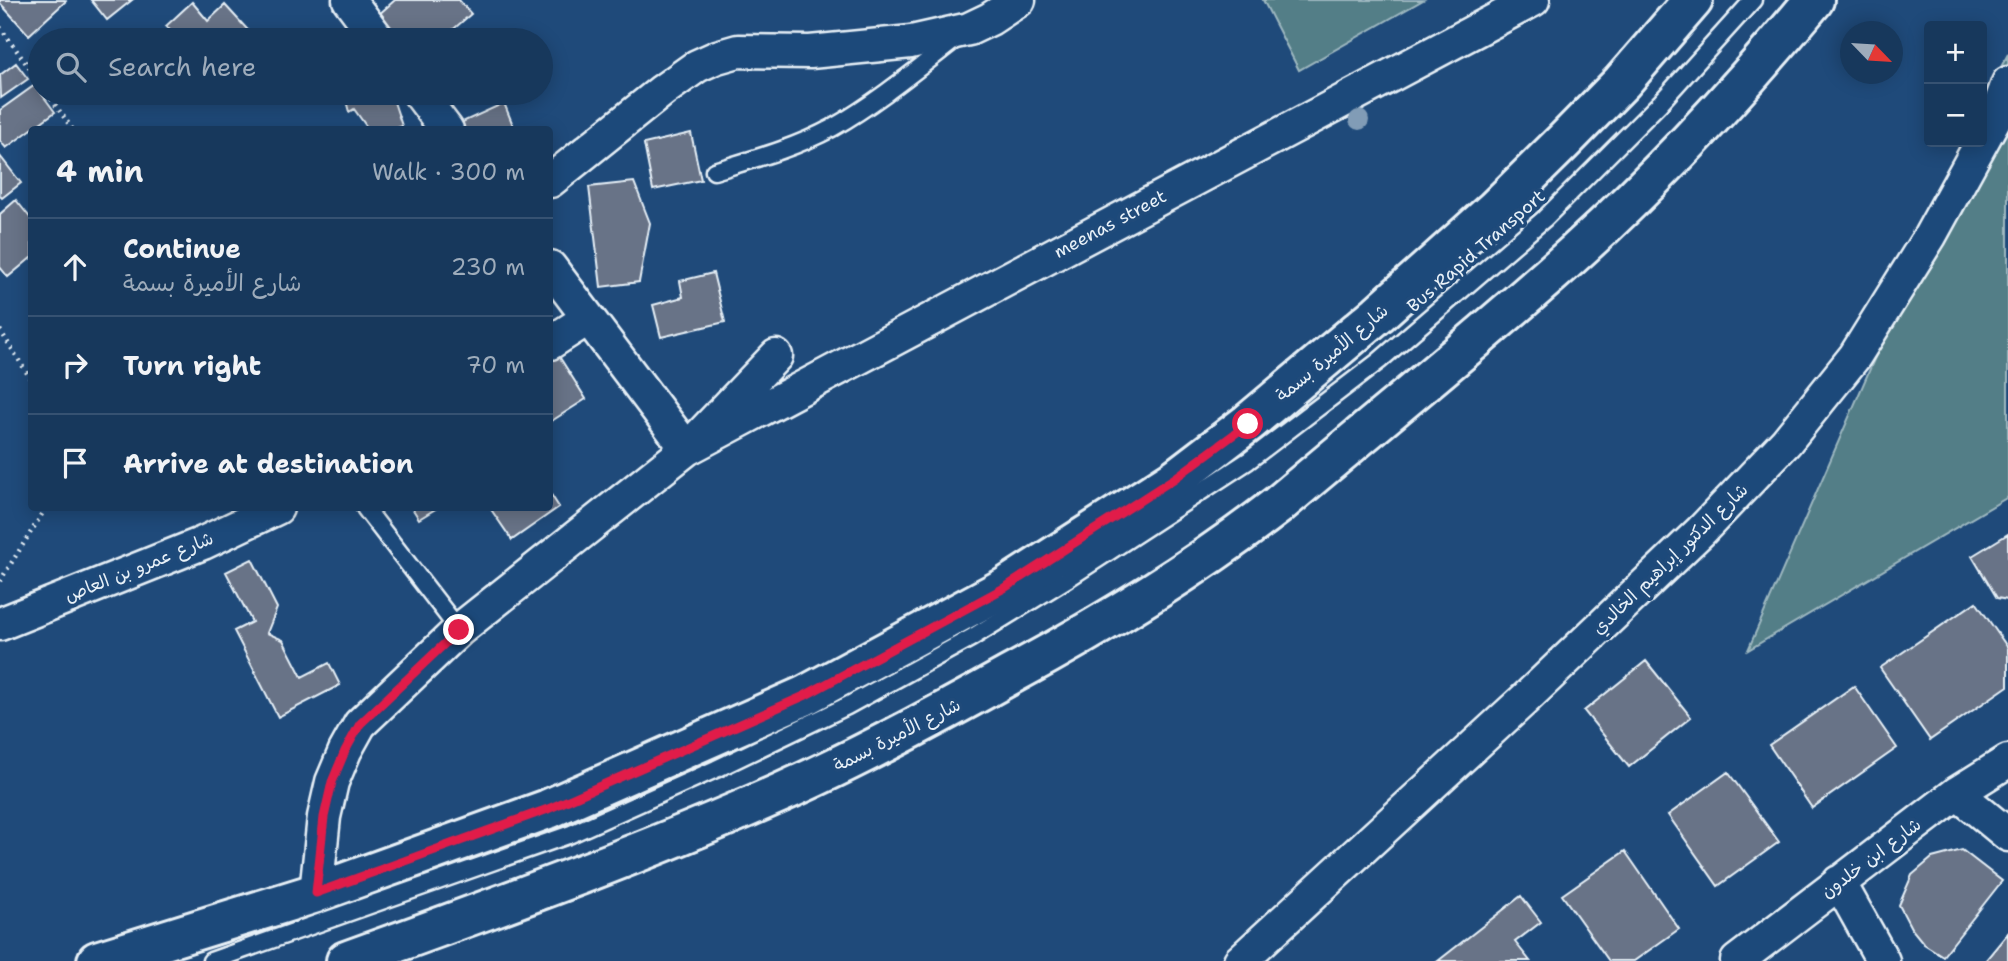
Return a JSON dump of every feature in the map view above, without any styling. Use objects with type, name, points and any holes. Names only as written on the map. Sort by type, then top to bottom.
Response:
[{"type":"main road","name":"شارع الأميرة بسمة","points":[[97,961],[316,893],[548,809],[804,696],[1006,587],[1175,478],[1248,424],[1378,314],[1494,210],[1622,82],[1693,0]]},
{"type":"main road","name":"شارع الأميرة بسمة","points":[[346,961],[600,867],[779,793],[905,733],[1088,633],[1184,572],[1241,534],[1278,505],[1578,250],[1663,167],[1736,90],[1814,0]]},
{"type":"street","points":[[349,0],[370,28]]},
{"type":"street","points":[[553,179],[662,91],[697,66],[717,57],[738,51],[810,52],[911,42],[969,29],[1019,0]]},
{"type":"street","name":"meenas street","points":[[687,449],[1533,0]]},
{"type":"street","name":"شارع الدكتور إبراهيم الخالدي","points":[[1240,961],[1555,670],[1701,531],[1787,442],[1854,355],[1923,247],[1996,116],[2008,83]]},
{"type":"street","points":[[428,105],[444,126]]},
{"type":"street","points":[[553,271],[687,449]]},
{"type":"street","points":[[553,341],[587,318]]},
{"type":"street","points":[[316,893],[324,817],[332,782],[360,724],[459,630],[687,449],[776,356]]},
{"type":"street","name":"شارع عمرو بن العاص","points":[[0,624],[203,542],[270,511]]},
{"type":"street","name":"شارع ابن خلدون","points":[[1737,961],[1957,793],[2008,761]]},
{"type":"street","points":[[1957,793],[2008,835]]},
{"type":"street","points":[[1839,882],[1883,961]]},
{"type":"lane","name":"Bus Rapid Transport","points":[[211,961],[571,834],[847,706],[971,638],[1068,579],[1248,461],[1379,361],[1544,219],[1660,103],[1753,0]]},
{"type":"lane","points":[[715,171],[790,147],[832,128],[894,87],[969,29]]},
{"type":"lane","points":[[367,511],[459,630]]},
{"type":"path","points":[[0,27],[28,66]]},
{"type":"path","points":[[55,105],[70,126]]},
{"type":"path","points":[[0,330],[28,375]]},
{"type":"path","points":[[0,581],[44,511]]},
{"type":"green space","points":[[1263,0],[1423,0],[1299,70]]},
{"type":"green space","points":[[2008,54],[2008,497],[1748,650],[1966,147],[1987,147],[1987,99]]},
{"type":"building","points":[[0,0],[66,1],[37,28],[28,28],[28,34]]},
{"type":"building","points":[[91,0],[132,0],[107,20]]},
{"type":"building","points":[[395,0],[459,0],[471,14],[455,28],[389,28],[378,15]]},
{"type":"building","points":[[192,2],[208,21],[225,5],[246,28],[168,28],[166,26]]},
{"type":"building","points":[[16,63],[28,79],[1,98],[0,75]]},
{"type":"building","points":[[28,90],[28,105],[50,105],[55,112],[36,126],[28,126],[28,132],[6,148],[0,141],[0,110]]},
{"type":"building","points":[[347,105],[395,105],[402,126],[366,126],[354,109],[349,112]]},
{"type":"building","points":[[505,105],[513,126],[459,126]]},
{"type":"building","points":[[691,133],[701,180],[653,190],[644,144]]},
{"type":"building","points":[[0,156],[21,183],[2,198],[0,196]]},
{"type":"building","points":[[634,182],[650,223],[639,282],[601,287],[589,187]]},
{"type":"building","points":[[16,200],[28,215],[28,260],[8,277],[0,267],[0,214]]},
{"type":"building","points":[[713,273],[725,322],[661,337],[653,305],[683,297],[680,281]]},
{"type":"building","points":[[555,350],[586,399],[553,420]]},
{"type":"building","points":[[553,498],[559,507],[512,540],[492,511],[553,511]]},
{"type":"building","points":[[414,511],[432,511],[419,519]]},
{"type":"building","points":[[2008,534],[2008,600],[1997,598],[1972,556]]},
{"type":"building","points":[[252,559],[277,608],[267,633],[283,640],[302,677],[329,663],[340,685],[278,717],[234,631],[252,622],[226,572]]},
{"type":"building","points":[[1976,602],[2008,648],[2008,686],[1930,740],[1880,668]]},
{"type":"building","points":[[1646,661],[1691,717],[1629,767],[1584,711]]},
{"type":"building","points":[[1854,686],[1897,748],[1812,808],[1769,745]]},
{"type":"building","points":[[1728,772],[1779,842],[1718,886],[1668,815]]},
{"type":"building","points":[[1962,850],[2002,881],[1943,956],[1924,944],[1911,928],[1899,905],[1912,875],[1932,858]]},
{"type":"building","points":[[1625,851],[1679,929],[1634,961],[1609,961],[1562,895]]},
{"type":"building","points":[[1521,896],[1541,922],[1515,942],[1530,961],[1438,961]]},
{"type":"building","points":[[2008,933],[2008,961],[1985,961]]},
{"type":"route","points":[[459,630],[360,724],[345,751],[332,782],[324,817],[316,893],[548,809],[804,696],[1006,587],[1175,478],[1248,424]]}]
